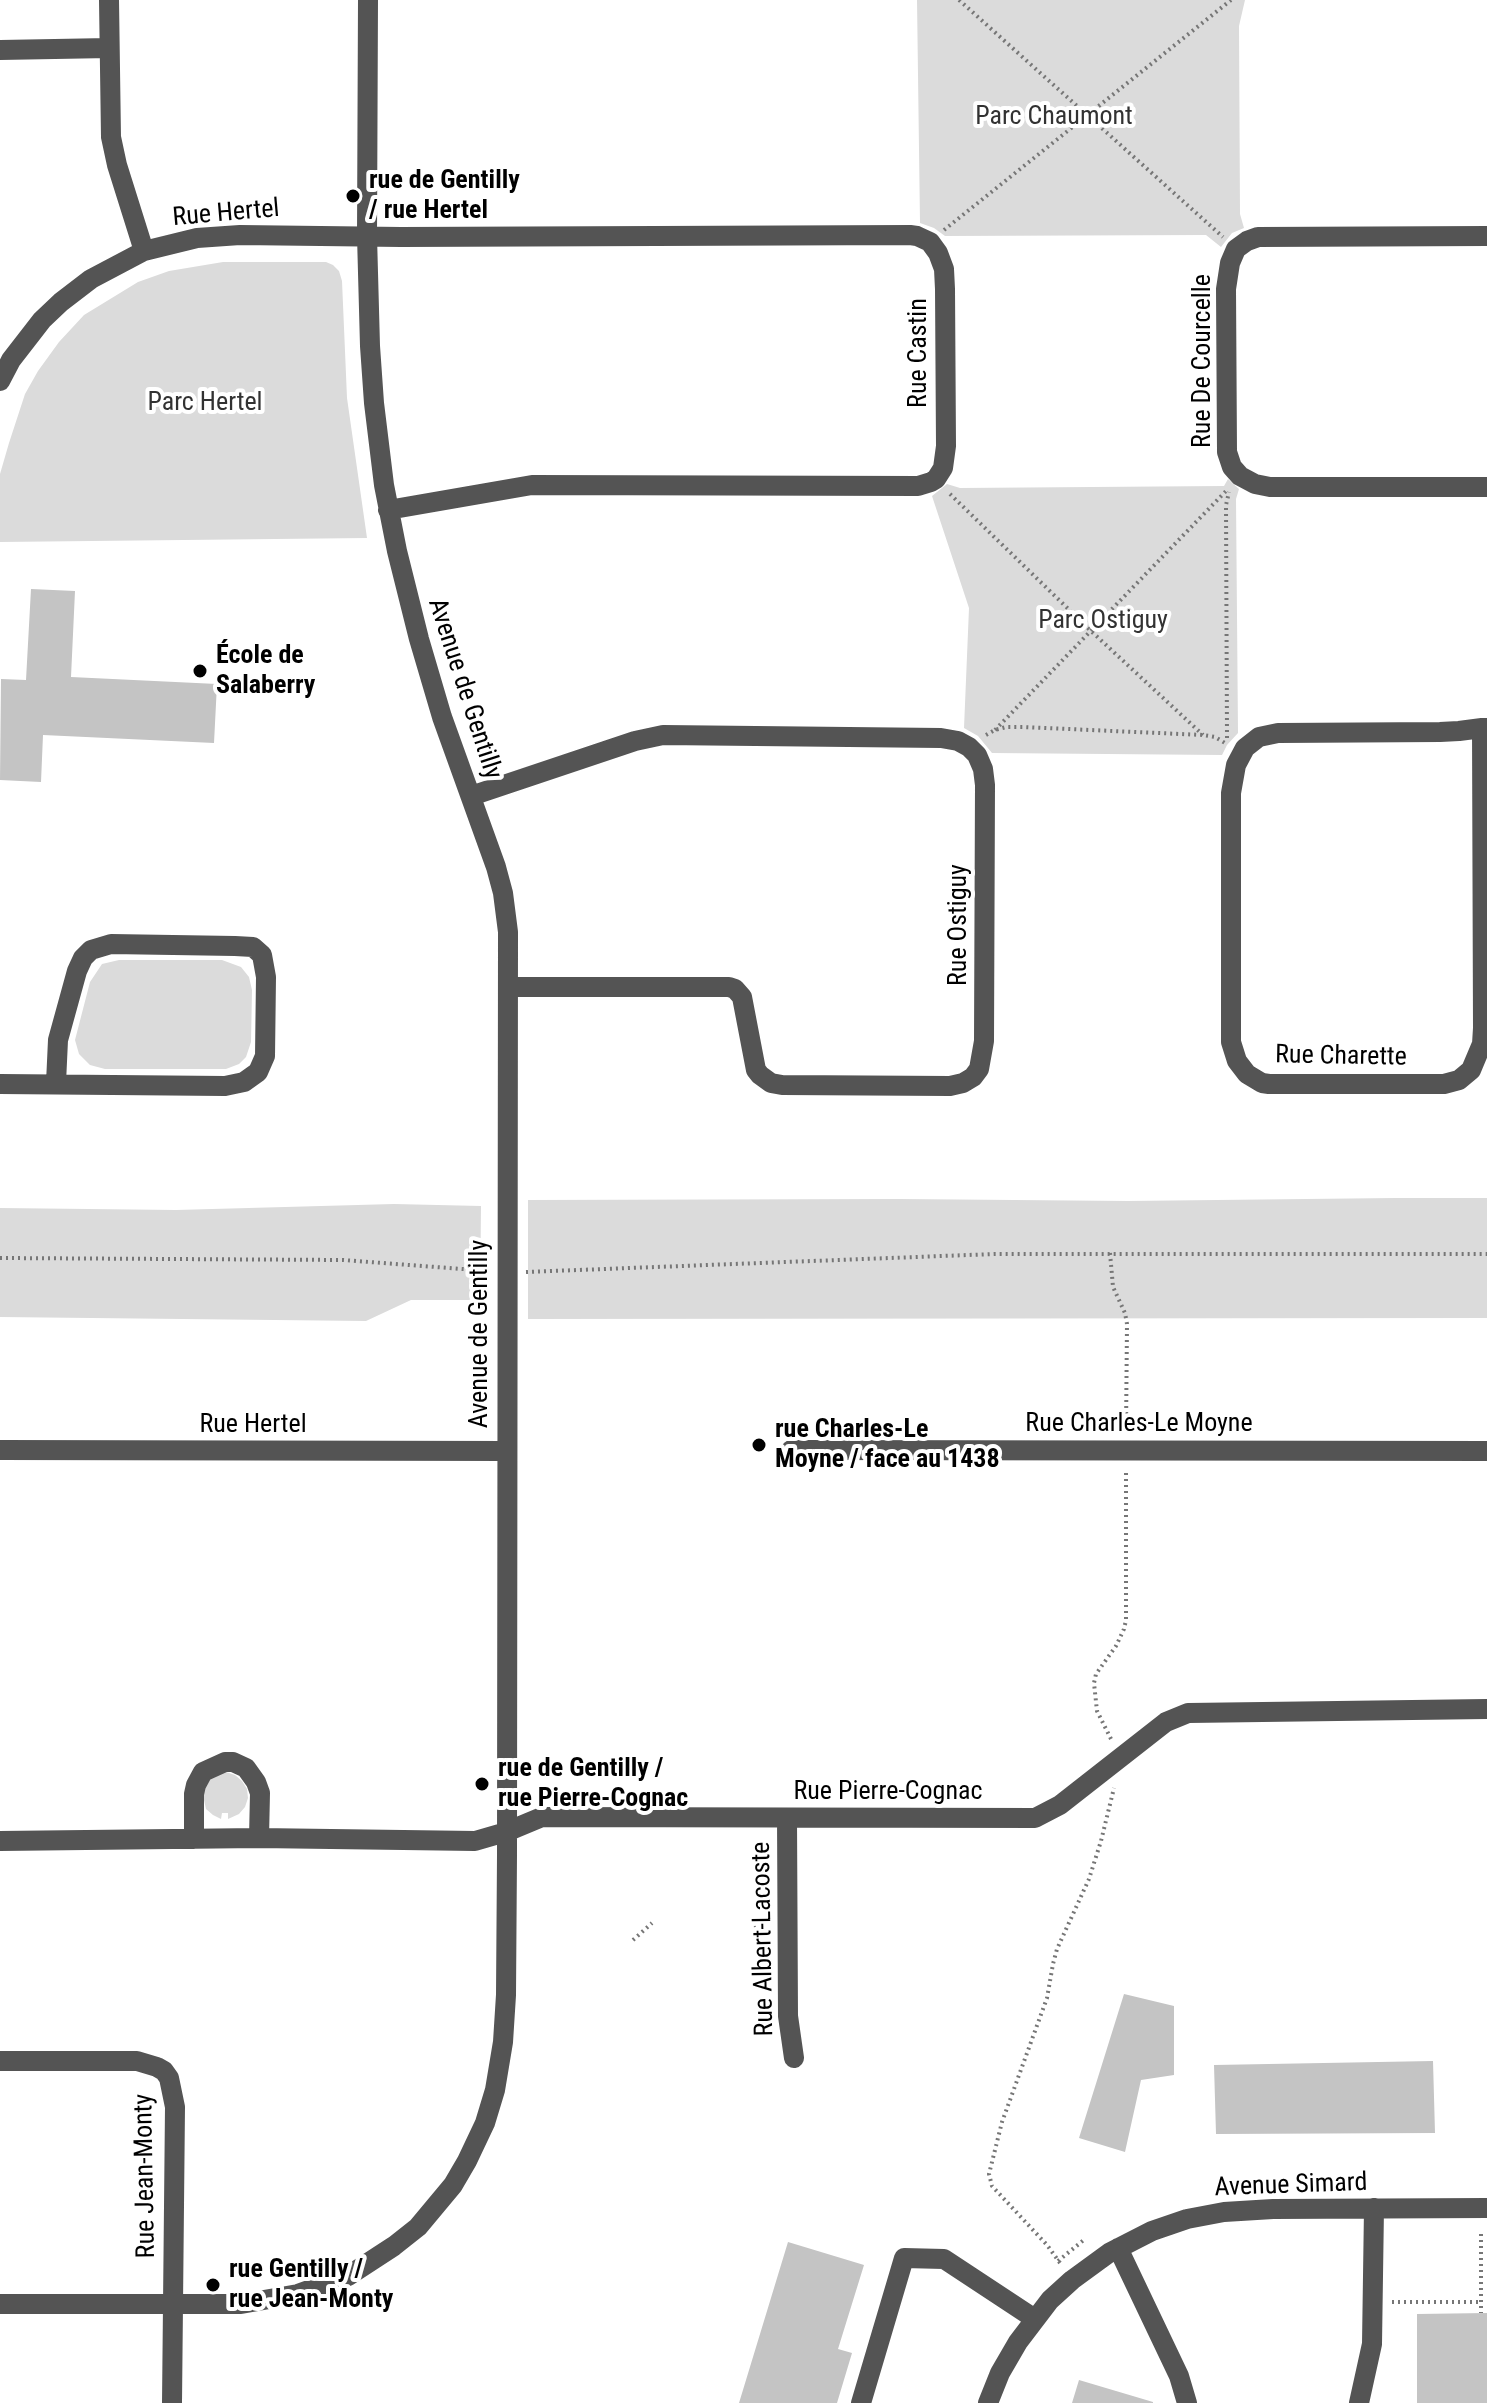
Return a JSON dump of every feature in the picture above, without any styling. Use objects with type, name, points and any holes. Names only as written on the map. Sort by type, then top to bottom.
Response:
[{"type":"street","points":[[109,0],[110,120],[114,151],[144,251]]},
{"type":"street","name":"Avenue de Gentilly","points":[[0,2304],[173,2305],[267,2301],[331,2283],[368,2264],[418,2227],[453,2185],[485,2123],[495,2090],[503,2042],[507,1963],[508,932],[496,867],[430,678],[406,592],[388,510],[374,403],[367,236],[368,0]]},
{"type":"street","points":[[0,50],[109,48]]},
{"type":"street","name":"Rue Hertel","points":[[0,381],[11,360],[61,302],[91,279],[144,251],[197,238],[226,235],[367,236]]},
{"type":"street","points":[[367,236],[910,235],[930,242]]},
{"type":"street","name":"Rue De Courcelle","points":[[1487,236],[1268,236],[1247,241],[1236,249],[1230,263],[1226,289],[1226,442],[1229,460],[1240,476],[1270,487],[1487,487]]},
{"type":"street","name":"Rue Castin","points":[[930,242],[941,260],[945,289],[946,446],[944,462],[936,479]]},
{"type":"street","points":[[388,510],[532,485],[918,486],[936,479]]},
{"type":"street","name":"Rue Charette","points":[[1485,728],[1483,1028],[1482,1044],[1471,1070],[1459,1080],[1444,1084],[1269,1084],[1247,1074],[1237,1061],[1231,1042],[1231,793],[1236,765],[1245,748],[1259,737],[1278,733],[1440,732],[1485,728]]},
{"type":"street","name":"Rue Ostiguy","points":[[471,796],[635,741],[663,735],[941,738],[958,741],[972,750],[983,769],[984,1041],[979,1069],[963,1083],[950,1086],[771,1083],[756,1070],[742,997],[729,987],[508,987]]},
{"type":"street","points":[[0,1084],[239,1084],[258,1072],[265,1056],[266,977],[262,955],[253,947],[235,946],[111,944],[91,950],[77,971],[58,1040],[56,1083]]},
{"type":"street","name":"Rue Hertel","points":[[0,1450],[507,1451]]},
{"type":"street","name":"Rue Charles-Le Moyne","points":[[791,1450],[1487,1451]]},
{"type":"street","name":"Rue Pierre-Cognac","points":[[0,1841],[259,1838],[475,1841],[542,1817],[1035,1818],[1060,1805],[1166,1722],[1188,1713],[1487,1709]]},
{"type":"street","points":[[194,1839],[194,1794],[199,1778],[210,1767],[225,1762],[246,1768],[256,1782],[260,1793],[259,1838]]},
{"type":"street","name":"Rue Albert-Lacoste","points":[[787,1818],[788,2016],[794,2058]]},
{"type":"street","name":"Rue Jean-Monty","points":[[0,2061],[137,2061],[164,2071],[172,2086],[175,2107],[173,2305]]},
{"type":"street","points":[[1359,2403],[1372,2344],[1374,2208]]},
{"type":"street","name":"Avenue Simard","points":[[988,2403],[1000,2373],[1035,2319],[1060,2290],[1118,2248],[1168,2224],[1215,2213],[1273,2209],[1487,2208]]},
{"type":"street","points":[[1118,2248],[1179,2376],[1187,2403]]},
{"type":"street","points":[[861,2403],[904,2258],[944,2259],[1035,2319]]},
{"type":"street","points":[[172,2403],[173,2305]]},
{"type":"path","points":[[959,0],[1236,249]]},
{"type":"path","points":[[930,242],[1231,0]]},
{"type":"path","points":[[936,479],[1091,631],[1203,735]]},
{"type":"path","points":[[981,739],[995,730],[1232,485],[1226,505],[1227,745],[1215,737],[1203,735],[1023,727],[995,730]]},
{"type":"path","points":[[1110,1253],[1113,1287],[1127,1324],[1126,1434]]},
{"type":"path","points":[[529,1272],[885,1257],[1110,1253],[1487,1254]]},
{"type":"path","points":[[0,1258],[343,1260],[484,1270]]},
{"type":"path","points":[[1112,1740],[1097,1711],[1094,1683],[1096,1674],[1116,1646],[1126,1620],[1126,1465]]},
{"type":"path","points":[[1085,2239],[1058,2261],[992,2186],[989,2174],[1002,2122],[1047,1998],[1057,1949],[1089,1879],[1113,1795],[1113,1785]]},
{"type":"path","points":[[633,1940],[652,1923]]},
{"type":"path","points":[[1481,2234],[1481,2313]]},
{"type":"path","points":[[1405,2302],[1481,2302]]},
{"type":"green space","name":"Parc Chaumont","points":[[917,0],[1245,0],[1239,26],[1240,214],[1244,228],[1232,233],[1221,247],[1206,235],[945,236],[920,223]]},
{"type":"green space","name":"Parc Hertel","points":[[223,262],[326,262],[339,271],[347,398],[367,538],[0,542],[0,474],[9,443],[25,394],[59,342],[84,315],[138,282],[169,271]]},
{"type":"green space","name":"Parc Ostiguy","points":[[1228,479],[1239,489],[1236,499],[1238,733],[1222,755],[992,753],[978,736],[964,728],[969,608],[932,496],[947,484],[960,488],[1224,486]]},
{"type":"green space","points":[[119,960],[222,960],[241,967],[249,977],[252,990],[251,1042],[246,1057],[239,1064],[226,1069],[105,1069],[90,1065],[79,1054],[75,1040],[90,982],[102,964]]},
{"type":"green space","points":[[1487,1198],[1487,1318],[528,1319],[528,1200]]},
{"type":"green space","points":[[394,1204],[481,1206],[480,1300],[411,1300],[366,1321],[0,1317],[0,1208],[176,1210]]},
{"type":"green space","points":[[226,1772],[242,1781],[248,1798],[239,1814],[228,1819],[228,1813],[222,1813],[221,1819],[206,1809],[202,1791],[212,1776]]},
{"type":"building","points":[[31,589],[75,591],[71,677],[217,684],[214,743],[43,735],[41,782],[0,780],[1,679],[26,680]]},
{"type":"building","points":[[1124,1994],[1174,2006],[1174,2075],[1141,2080],[1125,2152],[1079,2138]]},
{"type":"building","points":[[1433,2061],[1435,2133],[1216,2134],[1214,2065]]},
{"type":"building","points":[[788,2242],[864,2265],[838,2349],[852,2353],[837,2403],[739,2403]]},
{"type":"building","points":[[1487,2313],[1487,2403],[1417,2403],[1417,2314]]},
{"type":"building","points":[[1079,2380],[1153,2402],[1153,2403],[1072,2403]]},
{"type":"place","name":"rue de Gentilly / rue Hertel","points":[[353,196]]},
{"type":"place","name":"École de Salaberry","points":[[200,671]]},
{"type":"place","name":"rue Charles-Le Moyne / face au 1438","points":[[759,1445]]},
{"type":"place","name":"rue de Gentilly / rue Pierre-Cognac","points":[[482,1784]]},
{"type":"place","name":"rue Gentilly / rue Jean-Monty","points":[[213,2285]]}]
